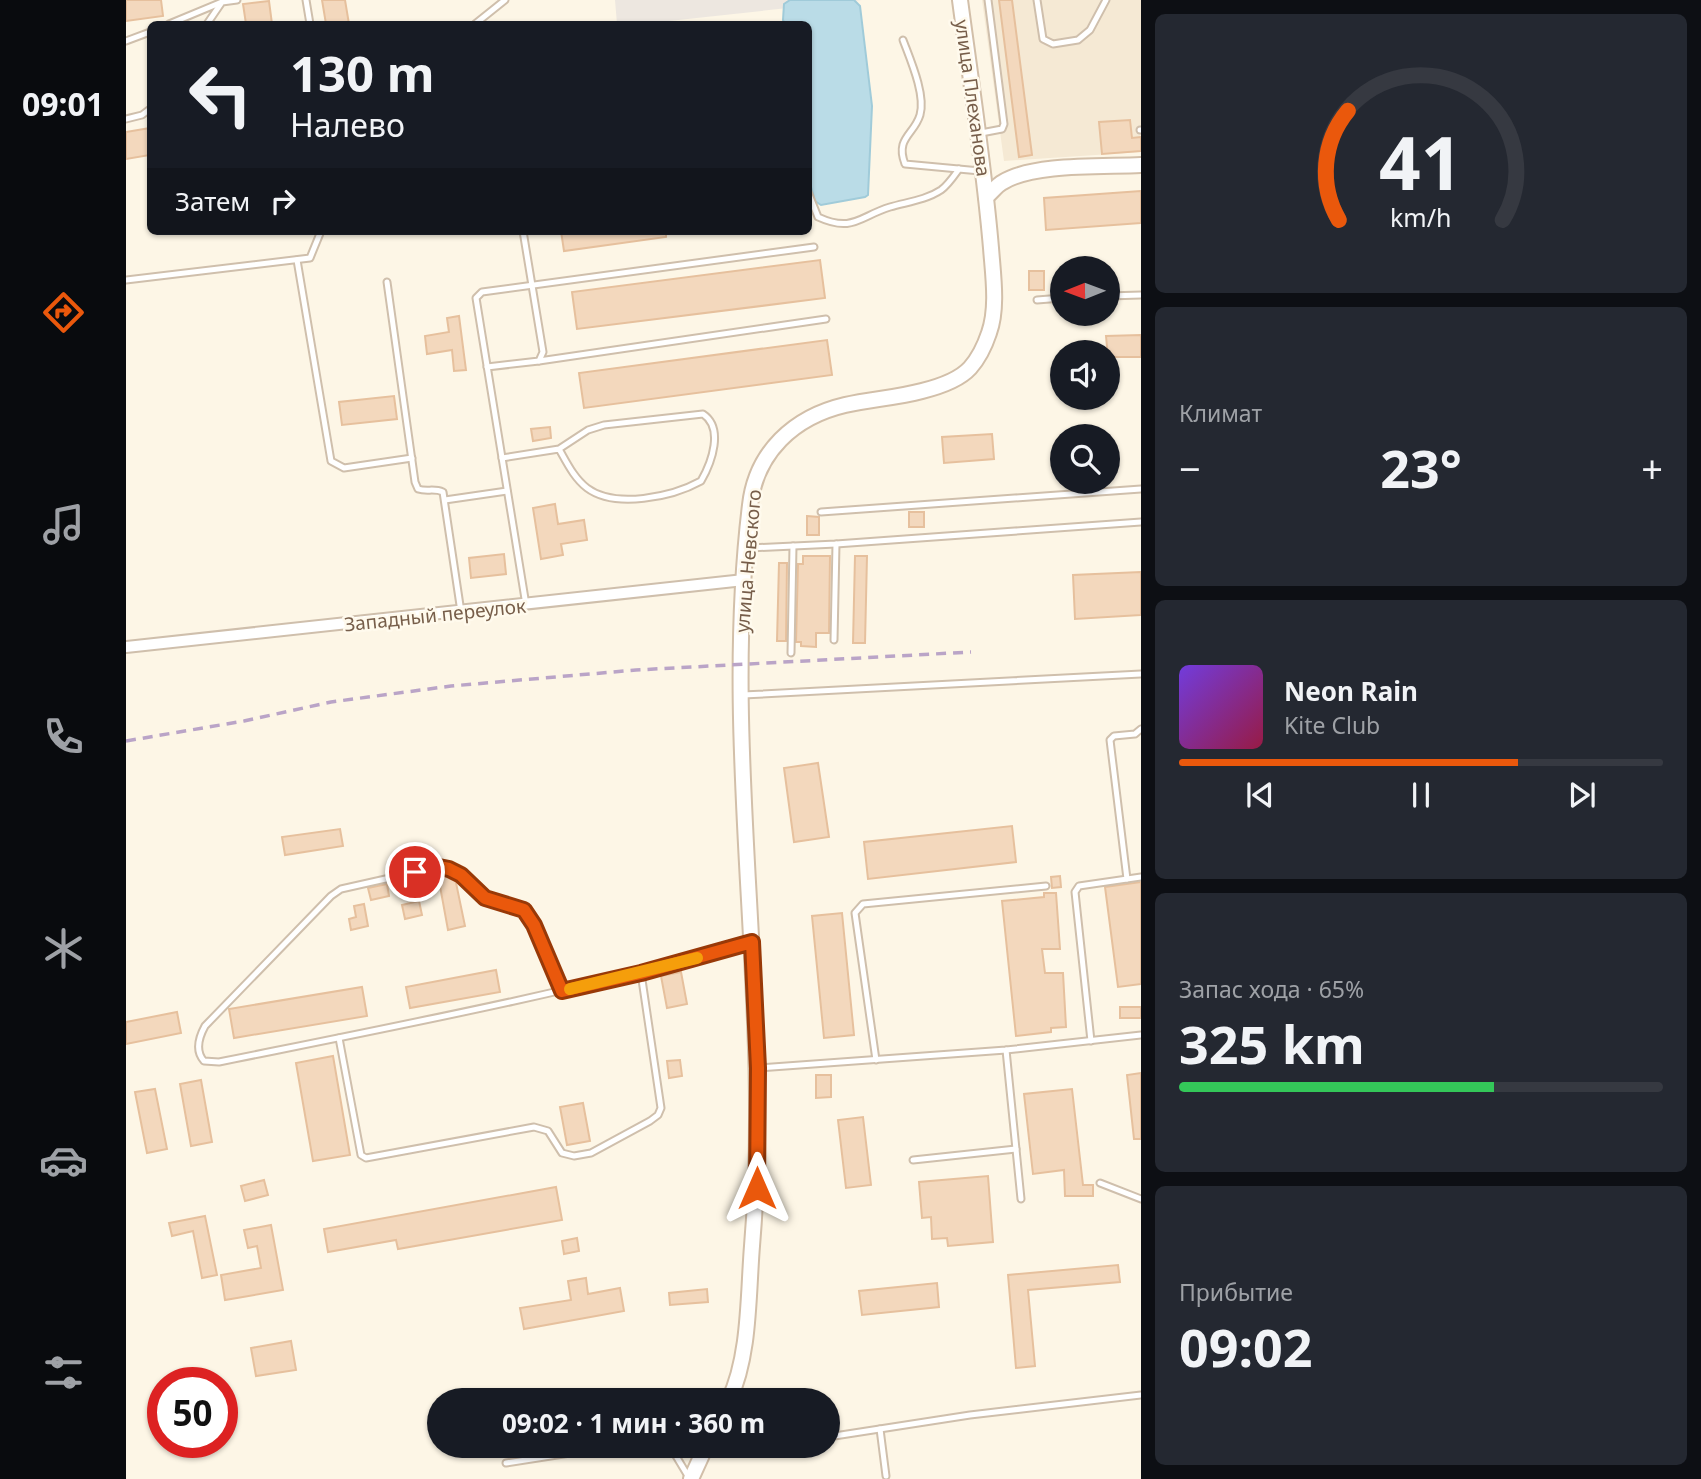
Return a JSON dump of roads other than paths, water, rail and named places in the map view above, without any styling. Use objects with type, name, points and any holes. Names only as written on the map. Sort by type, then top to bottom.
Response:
[{"type":"main road","name":"улица Плеханова","points":[[960,0],[986,197]]},
{"type":"main road","points":[[986,197],[1002,183],[1030,172],[1141,165]]},
{"type":"main road","name":"улица Невского","points":[[733,1388],[741,1365],[757,1188],[758,1068],[739,695],[750,500],[763,461],[786,433],[826,411],[932,389],[970,369],[990,330],[994,308],[986,197]]},
{"type":"main road","points":[[691,1479],[701,1458]]},
{"type":"street","name":"Западный переулок","points":[[126,647],[744,580]]},
{"type":"lane","points":[[176,21],[222,2],[237,0]]},
{"type":"lane","points":[[306,0],[310,21]]},
{"type":"lane","points":[[480,21],[505,0]]},
{"type":"lane","points":[[978,133],[1002,129],[1004,124],[988,0]]},
{"type":"lane","points":[[1037,0],[1043,39],[1054,44],[1078,40],[1090,30],[1106,0]]},
{"type":"lane","points":[[209,21],[222,2]]},
{"type":"lane","points":[[126,41],[147,33]]},
{"type":"lane","points":[[904,40],[916,77],[920,106],[920,116],[903,142],[900,153],[905,164],[984,172]]},
{"type":"lane","points":[[126,119],[147,111]]},
{"type":"lane","points":[[812,202],[818,217],[832,223],[861,221],[888,207],[943,189],[959,169]]},
{"type":"lane","points":[[126,280],[310,258],[319,235]]},
{"type":"lane","points":[[524,235],[543,352],[539,361]]},
{"type":"lane","points":[[526,605],[476,298],[478,294],[814,247]]},
{"type":"lane","points":[[297,260],[331,461],[344,467],[412,458]]},
{"type":"lane","points":[[387,282],[418,489],[436,489],[443,492],[461,612]]},
{"type":"lane","points":[[1120,296],[1141,295]]},
{"type":"lane","points":[[1037,300],[1050,299]]},
{"type":"lane","points":[[487,367],[826,319]]},
{"type":"lane","points":[[502,458],[559,449],[588,430],[604,425],[703,414],[715,428],[715,442],[701,481],[657,496],[614,500],[599,495],[576,479],[559,449]]},
{"type":"lane","points":[[821,512],[1141,489]]},
{"type":"lane","points":[[445,500],[507,491]]},
{"type":"lane","points":[[746,548],[1141,522]]},
{"type":"lane","points":[[834,640],[836,544]]},
{"type":"lane","points":[[791,653],[793,546]]},
{"type":"lane","points":[[739,695],[1141,674]]},
{"type":"lane","points":[[1127,879],[1110,740],[1114,736],[1135,734],[1141,729]]},
{"type":"lane","points":[[562,991],[534,925],[524,910],[485,898],[457,872],[439,867],[341,889],[331,896],[205,1026],[200,1035],[199,1052],[204,1061],[214,1063],[562,991],[641,973],[752,942]]},
{"type":"lane","points":[[1091,1041],[1075,892],[1079,886],[1141,877]]},
{"type":"lane","points":[[876,1060],[855,913],[863,904],[1046,886]]},
{"type":"lane","points":[[339,1038],[361,1155],[366,1157],[534,1127],[548,1131],[562,1153],[584,1155],[650,1121],[658,1115],[661,1108],[641,973]]},
{"type":"lane","points":[[758,1068],[1006,1050],[1141,1035]]},
{"type":"lane","points":[[1006,1050],[1021,1199]]},
{"type":"lane","points":[[913,1160],[1016,1149]]},
{"type":"lane","points":[[1100,1183],[1141,1199]]},
{"type":"lane","points":[[840,1435],[1141,1395]]},
{"type":"lane","points":[[880,1429],[886,1476]]},
{"type":"lane","points":[[506,1463],[538,1458]]},
{"type":"lane","points":[[678,1458],[691,1479]]},
{"type":"water","points":[[790,0],[854,0],[860,6],[872,106],[868,195],[865,197],[821,205],[815,201],[812,190],[812,21],[784,21],[784,4]]},
{"type":"railway","points":[[126,741],[244,721],[331,702],[451,686],[636,670],[971,652]]}]
